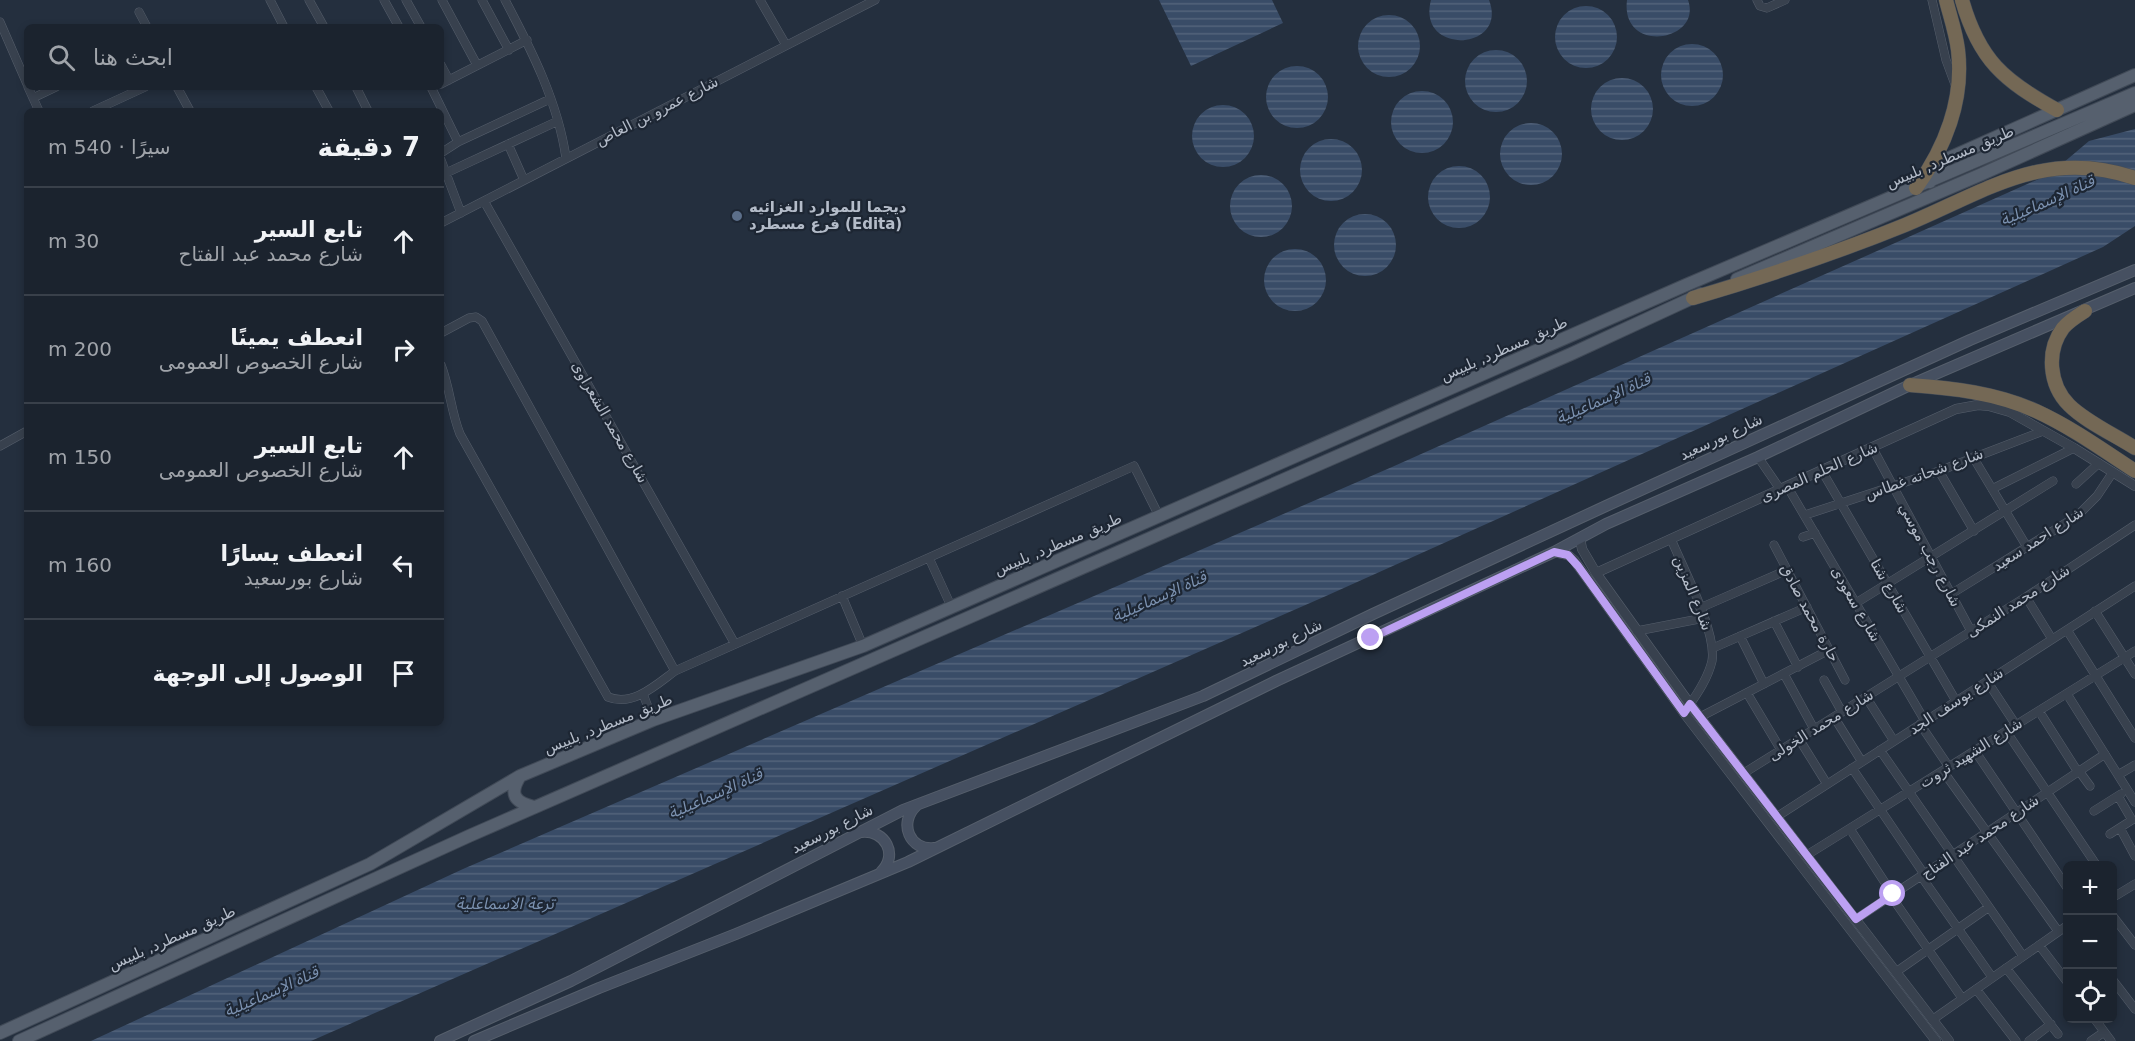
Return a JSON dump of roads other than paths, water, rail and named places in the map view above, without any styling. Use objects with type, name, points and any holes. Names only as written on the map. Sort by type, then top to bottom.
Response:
[{"type":"highway","points":[[1916,188],[1943,142],[1951,120],[1957,91],[1958,48],[1946,0]]},
{"type":"highway","points":[[1962,0],[1974,35],[1986,55],[2001,73],[2019,88],[2057,110]]},
{"type":"highway","points":[[1693,298],[1745,283],[1905,225],[2001,181],[2042,170],[2071,168],[2100,170],[2135,178]]},
{"type":"highway","points":[[2085,311],[2069,322],[2055,343],[2052,367],[2055,384],[2063,399],[2075,411],[2135,448]]},
{"type":"highway","points":[[1910,386],[1970,391],[2015,403],[2057,421],[2135,471]]},
{"type":"main road","points":[[1930,182],[1947,159],[2135,75]]},
{"type":"main road","name":"طريق مسطرد, بلبيس","points":[[0,1033],[370,864],[520,776],[653,720],[863,646],[1686,285],[2135,93]]},
{"type":"main road","name":"طريق مسطرد, بلبيس","points":[[19,1041],[534,807],[2135,105]]},
{"type":"main road","name":"شارع بورسعيد","points":[[440,1041],[570,981],[918,804],[1203,696],[1606,506],[1970,340],[2135,270]]},
{"type":"main road","points":[[474,1041],[879,875],[1276,681],[1554,552],[1620,518],[1910,386],[2135,288]]},
{"type":"main road","points":[[520,776],[514,785],[514,794],[518,801],[534,807]]},
{"type":"main road","points":[[918,804],[908,816],[907,830],[915,843],[936,848]]},
{"type":"main road","points":[[860,832],[874,833],[886,842],[890,856],[884,870],[879,875]]},
{"type":"street","points":[[270,0],[282,24]]},
{"type":"street","points":[[309,0],[322,24]]},
{"type":"street","points":[[384,0],[397,24]]},
{"type":"street","points":[[406,0],[419,24]]},
{"type":"street","points":[[442,0],[477,65]]},
{"type":"street","points":[[482,0],[509,50]]},
{"type":"street","points":[[505,0],[526,40],[550,99],[558,121],[566,158]]},
{"type":"street","points":[[760,0],[786,45]]},
{"type":"street","name":"شارع عمرو بن العاص","points":[[444,222],[874,0]]},
{"type":"street","points":[[1758,2],[1760,6],[1767,8],[1785,0]]},
{"type":"street","points":[[1932,0],[1946,60],[1957,91]]},
{"type":"street","points":[[139,12],[145,24]]},
{"type":"street","points":[[0,22],[24,77]]},
{"type":"street","points":[[444,82],[526,40]]},
{"type":"street","points":[[444,71],[449,80]]},
{"type":"street","points":[[30,90],[38,108]]},
{"type":"street","points":[[33,98],[50,90]]},
{"type":"street","points":[[100,108],[139,90]]},
{"type":"street","points":[[179,90],[188,108]]},
{"type":"street","points":[[318,90],[327,108]]},
{"type":"street","points":[[358,90],[366,108]]},
{"type":"street","points":[[433,90],[442,108]]},
{"type":"street","points":[[444,151],[458,142],[550,99]]},
{"type":"street","points":[[444,113],[458,142]]},
{"type":"street","points":[[446,173],[558,121]]},
{"type":"street","points":[[508,144],[524,180]]},
{"type":"street","points":[[444,168],[461,213]]},
{"type":"street","name":"شارع محمد الشعراوى","points":[[484,201],[735,644]]},
{"type":"street","points":[[444,331],[470,318],[476,317],[482,321],[675,671]]},
{"type":"street","points":[[444,373],[460,434],[608,697],[617,700],[643,694],[675,671],[1134,466],[1159,516]]},
{"type":"street","name":"شارع الحلم المصرى","points":[[1596,573],[1967,406],[1978,405],[2000,409],[2074,448],[2135,486]]},
{"type":"street","name":"شارع شحاته غطاس","points":[[1804,515],[1939,471],[2043,431]]},
{"type":"street","points":[[0,446],[24,433]]},
{"type":"street","name":"شارع رجب موسي","points":[[1872,447],[1971,631]]},
{"type":"street","points":[[1992,489],[2074,448]]},
{"type":"street","name":"شارع سعودى","points":[[1758,457],[1784,488],[1815,533],[1899,676],[1946,769],[1986,833],[2058,932]]},
{"type":"street","points":[[1973,458],[2027,547]]},
{"type":"street","points":[[2076,484],[2099,463]]},
{"type":"street","name":"شارع شتا","points":[[1822,471],[1956,701]]},
{"type":"street","points":[[1939,471],[1974,531]]},
{"type":"street","name":"شارع احمد سعيد","points":[[1951,594],[2085,510],[2113,472]]},
{"type":"street","points":[[1856,603],[2053,481]]},
{"type":"street","name":"شارع محمد النمكى","points":[[1899,676],[2026,597],[2135,525]]},
{"type":"street","points":[[1803,537],[1815,533]]},
{"type":"street","points":[[1580,538],[1582,549],[1596,573],[1690,704],[1949,1041]]},
{"type":"street","name":"شارع المزين","points":[[1671,539],[1711,636],[1713,648],[1710,669],[1684,713]]},
{"type":"street","name":"حارة محمد صادق","points":[[1774,545],[1845,680]]},
{"type":"street","points":[[1554,552],[1568,555],[1574,560],[1684,713],[1936,1041]]},
{"type":"street","points":[[929,558],[951,606]]},
{"type":"street","points":[[1700,608],[1787,570]]},
{"type":"street","name":"شارع يوسف الجد","points":[[1778,816],[2135,586]]},
{"type":"street","points":[[842,596],[863,646]]},
{"type":"street","points":[[2026,597],[2052,639]]},
{"type":"street","points":[[1713,648],[1807,607]]},
{"type":"street","points":[[2095,611],[2135,674]]},
{"type":"street","points":[[1638,631],[1704,618]]},
{"type":"street","points":[[1774,621],[1798,667]]},
{"type":"street","points":[[2067,630],[2135,738]]},
{"type":"street","points":[[1740,636],[1764,684]]},
{"type":"street","points":[[1700,717],[1829,651]]},
{"type":"street","name":"شارع الشهيد ثروت","points":[[1807,855],[2135,651]]},
{"type":"street","points":[[1784,674],[1814,729]]},
{"type":"street","name":"شارع محمد الخولى","points":[[1744,773],[1899,676]]},
{"type":"street","points":[[1824,680],[1842,712]]},
{"type":"street","points":[[1987,681],[2016,725]]},
{"type":"street","points":[[1747,693],[1781,750]]},
{"type":"street","points":[[643,694],[653,720]]},
{"type":"street","points":[[2067,694],[2135,802]]},
{"type":"street","points":[[1866,697],[1894,741]]},
{"type":"street","points":[[2039,711],[2090,786]]},
{"type":"street","points":[[1834,717],[1862,762]]},
{"type":"street","points":[[2006,731],[2094,861]]},
{"type":"street","points":[[1799,739],[1827,784]]},
{"type":"street","points":[[1880,750],[2023,956]]},
{"type":"street","points":[[1975,751],[2063,883]]},
{"type":"street","name":"شارع محمد عبد الفتاح","points":[[1856,919],[2105,754]]},
{"type":"street","points":[[2118,775],[2135,765]]},
{"type":"street","points":[[1852,768],[1992,977]]},
{"type":"street","points":[[2094,811],[2128,790]]},
{"type":"street","points":[[2110,834],[2132,820],[2118,796]]},
{"type":"street","points":[[2120,828],[2135,856]]},
{"type":"street","points":[[1850,829],[1928,950],[1962,998]]},
{"type":"street","points":[[2117,893],[2135,885]]},
{"type":"street","points":[[1896,972],[1989,907]]},
{"type":"street","points":[[2117,922],[2135,945]]},
{"type":"street","points":[[1932,1020],[2063,928]]},
{"type":"street","points":[[2039,945],[2063,978]]},
{"type":"street","points":[[2006,968],[2058,1034]]},
{"type":"street","points":[[2117,986],[2135,1009]]},
{"type":"street","points":[[1976,989],[2016,1041]]},
{"type":"street","points":[[2098,1023],[2111,1041]]},
{"type":"street","points":[[2030,1041],[2051,1024]]},
{"type":"street","points":[[2091,1041],[2104,1032]]},
{"type":"water","points":[[1159,0],[1272,0],[1283,23],[1191,66]]},
{"type":"water","points":[[1431,0],[1489,0],[1492,17],[1486,29],[1475,37],[1462,40],[1448,38],[1437,31],[1430,18]]},
{"type":"water","points":[[1627,0],[1688,0],[1689,14],[1684,25],[1673,33],[1660,36],[1647,35],[1636,29],[1628,18]]},
{"type":"water","points":[[1586,6],[1598,8],[1608,15],[1615,25],[1617,37],[1615,49],[1608,59],[1598,66],[1586,68],[1574,66],[1564,59],[1557,49],[1555,37],[1557,25],[1564,15],[1574,8]]},
{"type":"water","points":[[1389,15],[1401,17],[1411,24],[1418,34],[1420,46],[1418,58],[1411,68],[1401,75],[1389,77],[1377,75],[1367,68],[1360,58],[1358,46],[1360,34],[1367,24],[1377,17]]},
{"type":"water","points":[[1692,44],[1704,46],[1714,53],[1721,63],[1723,75],[1721,87],[1714,97],[1704,104],[1692,106],[1680,104],[1670,97],[1663,87],[1661,75],[1663,63],[1670,53],[1680,46]]},
{"type":"water","points":[[1496,50],[1508,52],[1518,59],[1525,69],[1527,81],[1525,93],[1518,103],[1508,110],[1496,112],[1484,110],[1474,103],[1467,93],[1465,81],[1467,69],[1474,59],[1484,52]]},
{"type":"water","points":[[1297,66],[1309,68],[1319,75],[1326,85],[1328,97],[1326,109],[1319,119],[1309,126],[1297,128],[1285,126],[1275,119],[1268,109],[1266,97],[1268,85],[1275,75],[1285,68]]},
{"type":"water","points":[[1622,78],[1634,80],[1644,87],[1651,97],[1653,109],[1651,121],[1644,131],[1634,138],[1622,140],[1610,138],[1600,131],[1593,121],[1591,109],[1593,97],[1600,87],[1610,80]]},
{"type":"water","points":[[1422,91],[1434,93],[1444,100],[1451,110],[1453,122],[1451,134],[1444,144],[1434,151],[1422,153],[1410,151],[1400,144],[1393,134],[1391,122],[1393,110],[1400,100],[1410,93]]},
{"type":"water","points":[[1223,105],[1235,107],[1245,114],[1252,124],[1254,136],[1252,148],[1245,158],[1235,165],[1223,167],[1211,165],[1201,158],[1194,148],[1192,136],[1194,124],[1201,114],[1211,107]]},
{"type":"water","points":[[1531,123],[1543,125],[1553,132],[1560,142],[1562,154],[1560,166],[1553,176],[1543,183],[1531,185],[1519,183],[1509,176],[1502,166],[1500,154],[1502,142],[1509,132],[1519,125]]},
{"type":"water","name":"ترعة الاسماعلية","points":[[2135,129],[2135,226],[2103,247],[1326,596],[311,1041],[91,1041],[463,869],[1392,467],[2050,174],[2089,141]]},
{"type":"water","points":[[1331,139],[1343,141],[1353,148],[1360,158],[1362,170],[1360,182],[1353,192],[1343,199],[1331,201],[1319,199],[1309,192],[1302,182],[1300,170],[1302,158],[1309,148],[1319,141]]},
{"type":"water","points":[[1459,166],[1471,168],[1481,175],[1488,185],[1490,197],[1488,209],[1481,219],[1471,226],[1459,228],[1447,226],[1437,219],[1430,209],[1428,197],[1430,185],[1437,175],[1447,168]]},
{"type":"water","points":[[1261,175],[1273,177],[1283,184],[1290,194],[1292,206],[1290,218],[1283,228],[1273,235],[1261,237],[1249,235],[1239,228],[1232,218],[1230,206],[1232,194],[1239,184],[1249,177]]},
{"type":"water","points":[[1365,214],[1377,216],[1387,223],[1394,233],[1396,245],[1394,257],[1387,267],[1377,274],[1365,276],[1353,274],[1343,267],[1336,257],[1334,245],[1336,233],[1343,223],[1353,216]]},
{"type":"water","points":[[1295,249],[1307,251],[1317,258],[1324,268],[1326,280],[1324,292],[1317,302],[1307,309],[1295,311],[1283,309],[1273,302],[1266,292],[1264,280],[1266,268],[1273,258],[1283,251]]},
{"type":"place","name":"ديجما للموارد الغزائيه فرع مسطرد (Edita)","points":[[737,216]]},
{"type":"water label","name":"قناة الإسماعيلية","points":[[2047,200]]},
{"type":"water label","name":"قناة الإسماعيلية","points":[[1603,398]]},
{"type":"water label","name":"قناة الإسماعيلية","points":[[1159,596]]},
{"type":"water label","name":"قناة الإسماعيلية","points":[[715,793]]},
{"type":"water label","name":"قناة الإسماعيلية","points":[[271,991]]}]
